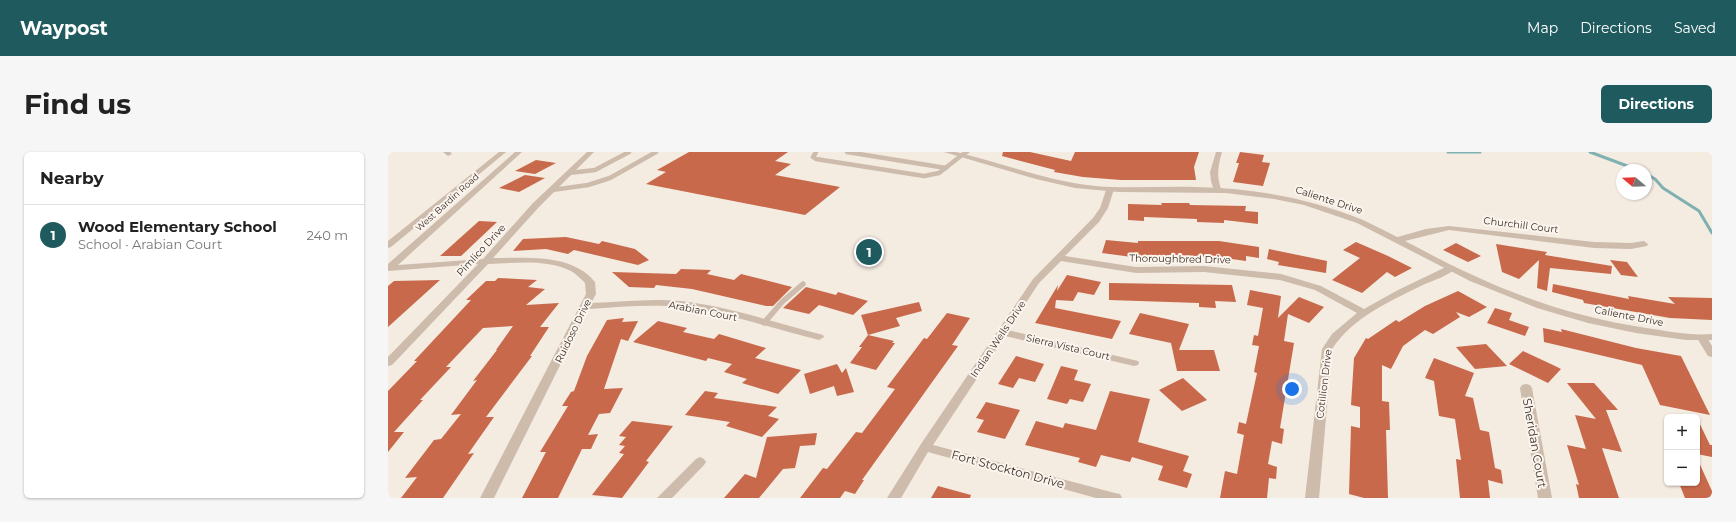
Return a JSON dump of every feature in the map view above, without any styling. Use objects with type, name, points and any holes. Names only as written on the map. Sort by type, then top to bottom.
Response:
[{"type":"street","name":"West Bardin Road","points":[[388,245],[503,152]]},
{"type":"street","name":"West Bardin Road","points":[[388,268],[519,152]]},
{"type":"street","name":"Pimlico Drive","points":[[388,363],[569,172],[591,152]]},
{"type":"street","name":"Caliente Drive","points":[[947,152],[964,154],[1071,185],[1110,189],[1218,191],[1272,195],[1321,207],[1367,224],[1451,268],[1497,289],[1571,315],[1619,327],[1707,338]]},
{"type":"street","points":[[1218,191],[1213,181],[1212,172],[1219,152]]},
{"type":"street","name":"Indian Wells Drive","points":[[894,498],[925,447],[1036,281],[1096,220],[1104,208],[1110,189]]},
{"type":"street","name":"Churchill Court","points":[[1397,240],[1426,232],[1449,228],[1594,244],[1631,246],[1644,244]]},
{"type":"street","name":"Thoroughbred Drive","points":[[1059,258],[1136,270],[1204,269],[1281,277],[1318,288],[1364,313]]},
{"type":"street","name":"Ruidoso Drive","points":[[388,268],[484,262],[535,261],[559,264],[573,269],[590,282],[591,294],[586,306],[487,498]]},
{"type":"street","name":"Cotillion Drive","points":[[1312,498],[1328,349],[1332,339],[1338,332],[1364,313],[1451,268]]},
{"type":"street","name":"Arabian Court","points":[[586,306],[658,303],[680,304],[819,337]]},
{"type":"street","name":"Sierra Vista Court","points":[[1003,332],[1134,363]]},
{"type":"street","points":[[1707,338],[1712,354]]},
{"type":"street","name":"Sheridan Court","points":[[1526,388],[1545,498]]},
{"type":"street","name":"Fort Stockton Drive","points":[[925,447],[1115,498]]},
{"type":"street","points":[[664,498],[700,462]]},
{"type":"lane","points":[[569,172],[595,170],[629,152]]},
{"type":"lane","points":[[552,190],[588,185],[610,178],[656,152]]},
{"type":"lane","points":[[816,152],[813,157],[816,159],[915,176],[939,173],[964,154]]},
{"type":"lane","points":[[847,152],[946,168]]},
{"type":"lane","points":[[764,323],[782,302],[803,284]]},
{"type":"building","points":[[689,152],[788,152],[775,161],[791,164],[775,175],[840,187],[805,215],[646,184],[666,172],[657,170]]},
{"type":"building","points":[[1003,152],[1030,152],[1071,161],[1075,152],[1199,152],[1194,167],[1196,180],[1121,180],[1083,177],[1054,172],[1055,170],[1002,156]]},
{"type":"building","points":[[1240,152],[1264,155],[1262,162],[1270,163],[1263,186],[1233,182],[1239,163],[1236,163]]},
{"type":"building","points":[[536,160],[556,163],[535,174],[515,171]]},
{"type":"building","points":[[525,175],[545,178],[519,192],[499,188]]},
{"type":"building","points":[[1161,203],[1246,206],[1245,211],[1258,212],[1258,224],[1224,220],[1224,223],[1197,222],[1197,219],[1144,217],[1144,221],[1128,220],[1128,204],[1162,205]]},
{"type":"building","points":[[479,221],[497,222],[461,256],[440,256]]},
{"type":"building","points":[[566,237],[599,244],[602,241],[635,249],[649,260],[638,265],[574,250],[568,254],[546,249],[513,251],[523,239]]},
{"type":"building","points":[[1106,240],[1138,243],[1138,241],[1219,241],[1259,247],[1259,258],[1246,256],[1246,261],[1217,257],[1173,255],[1173,257],[1132,257],[1102,253]]},
{"type":"building","points":[[1356,242],[1412,268],[1395,277],[1387,272],[1362,293],[1332,280],[1360,258],[1343,250]]},
{"type":"building","points":[[1456,243],[1481,256],[1468,262],[1443,250]]},
{"type":"building","points":[[1496,244],[1547,252],[1545,255],[1612,266],[1611,274],[1550,268],[1547,291],[1537,288],[1539,260],[1519,279],[1502,272]]},
{"type":"building","points":[[1269,249],[1327,261],[1326,273],[1278,265],[1279,262],[1267,259]]},
{"type":"building","points":[[1610,260],[1627,262],[1638,277],[1621,275]]},
{"type":"building","points":[[681,269],[711,270],[707,274],[734,280],[741,274],[792,287],[773,306],[766,306],[692,289],[656,285],[654,288],[629,287],[612,272],[676,274]]},
{"type":"building","points":[[1067,275],[1101,282],[1094,295],[1078,292],[1073,301],[1056,300],[1055,308],[1121,321],[1112,339],[1035,323],[1058,285],[1057,291]]},
{"type":"building","points":[[498,278],[537,280],[528,287],[545,289],[526,305],[559,303],[540,327],[549,327],[530,356],[532,356],[486,417],[494,417],[468,454],[474,453],[443,498],[401,498],[417,477],[405,478],[434,440],[441,439],[461,414],[451,415],[477,380],[473,381],[513,326],[483,328],[446,367],[451,367],[420,400],[423,400],[394,432],[404,432],[388,452],[388,391],[417,361],[414,361],[471,300],[466,300],[486,281],[495,281]]},
{"type":"building","points":[[440,280],[388,327],[388,286],[394,281]]},
{"type":"building","points":[[1109,283],[1232,285],[1236,302],[1215,301],[1216,308],[1199,307],[1199,303],[1109,300]]},
{"type":"building","points":[[1553,284],[1629,299],[1628,296],[1675,304],[1668,297],[1712,298],[1712,320],[1670,318],[1584,303],[1583,300],[1552,292]]},
{"type":"building","points":[[806,287],[836,295],[838,292],[868,301],[853,315],[819,305],[809,314],[783,308]]},
{"type":"building","points":[[1250,290],[1281,296],[1278,318],[1299,297],[1324,307],[1309,323],[1288,314],[1284,341],[1294,343],[1280,428],[1284,429],[1282,444],[1272,441],[1268,464],[1277,467],[1276,479],[1269,478],[1267,498],[1220,498],[1225,471],[1237,474],[1244,435],[1237,433],[1239,422],[1246,424],[1257,373],[1254,372],[1259,346],[1252,345],[1254,335],[1258,336],[1263,308],[1247,305]]},
{"type":"building","points":[[1458,291],[1487,307],[1469,317],[1456,312],[1460,317],[1433,334],[1425,330],[1403,346],[1391,369],[1382,365],[1382,401],[1389,402],[1390,430],[1386,430],[1388,498],[1364,498],[1349,494],[1351,426],[1360,428],[1360,407],[1351,405],[1354,358],[1366,338],[1368,339],[1396,320],[1399,322],[1425,306]]},
{"type":"building","points":[[919,302],[922,311],[896,318],[900,326],[868,335],[861,315]]},
{"type":"building","points":[[1495,308],[1512,313],[1509,320],[1529,327],[1525,336],[1487,323]]},
{"type":"building","points":[[947,313],[970,318],[952,345],[958,346],[862,480],[864,480],[855,494],[845,491],[840,498],[800,498],[823,468],[827,469],[856,432],[862,433],[895,389],[887,387],[924,338],[927,339]]},
{"type":"building","points":[[1140,313],[1189,324],[1179,350],[1214,350],[1220,371],[1177,371],[1171,343],[1129,334]]},
{"type":"building","points":[[624,318],[622,322],[638,321],[628,341],[621,339],[604,389],[623,388],[610,413],[599,414],[588,435],[598,434],[591,449],[582,449],[558,498],[522,498],[546,452],[540,452],[568,406],[562,406],[571,392],[574,391],[587,356],[607,320]]},
{"type":"building","points":[[658,321],[687,328],[683,332],[714,339],[719,334],[766,348],[755,358],[801,370],[778,394],[742,383],[747,379],[724,372],[732,364],[708,358],[706,361],[633,342]]},
{"type":"building","points":[[1543,328],[1562,332],[1561,329],[1636,348],[1681,356],[1710,415],[1660,405],[1642,365],[1544,342]]},
{"type":"building","points":[[868,335],[894,341],[892,343],[895,343],[876,370],[850,363],[862,347],[859,347]]},
{"type":"building","points":[[1486,344],[1507,366],[1475,369],[1456,347]]},
{"type":"building","points":[[1523,351],[1561,369],[1548,383],[1509,364]]},
{"type":"building","points":[[1016,356],[1044,364],[1035,382],[1019,378],[1013,388],[998,384]]},
{"type":"building","points":[[1434,358],[1474,373],[1465,396],[1473,398],[1480,430],[1489,432],[1495,468],[1501,470],[1503,484],[1488,480],[1490,498],[1460,498],[1456,459],[1461,460],[1455,419],[1439,416],[1434,381],[1425,378]]},
{"type":"building","points":[[837,364],[842,373],[846,368],[854,392],[837,396],[834,386],[810,394],[804,374]]},
{"type":"building","points":[[1061,366],[1078,370],[1074,380],[1091,384],[1083,402],[1070,399],[1067,404],[1047,399]]},
{"type":"building","points":[[1183,378],[1207,400],[1182,411],[1159,390]]},
{"type":"building","points":[[1567,383],[1594,383],[1618,410],[1606,410],[1622,452],[1602,448],[1619,498],[1579,498],[1576,484],[1579,485],[1567,445],[1586,449],[1575,415],[1596,419]]},
{"type":"building","points":[[705,391],[718,393],[714,398],[777,407],[768,416],[779,419],[762,437],[726,426],[730,422],[685,415]]},
{"type":"building","points":[[1110,391],[1150,399],[1138,442],[1189,456],[1183,471],[1192,474],[1187,488],[1158,480],[1163,466],[1132,457],[1130,462],[1101,455],[1096,467],[1078,462],[1080,458],[1025,445],[1036,421],[1063,428],[1065,423],[1096,430]]},
{"type":"building","points":[[986,402],[1020,410],[1005,439],[977,432],[984,420],[976,418]]},
{"type":"building","points":[[632,421],[673,426],[646,461],[649,462],[622,498],[592,495],[624,454],[619,453],[625,446],[619,445],[626,437],[619,436]]},
{"type":"building","points":[[1700,424],[1710,445],[1712,445],[1712,457],[1700,455]]},
{"type":"building","points":[[817,433],[815,445],[800,446],[795,468],[783,469],[759,498],[724,498],[745,474],[756,478],[767,437]]},
{"type":"building","points":[[1700,465],[1712,491],[1712,498],[1685,498],[1680,486],[1700,486]]},
{"type":"building","points":[[938,486],[971,495],[970,498],[931,498]]},
{"type":"waterway","points":[[1448,152],[1480,152]]},
{"type":"waterway","points":[[1590,152],[1622,164]]},
{"type":"waterway","points":[[1652,177],[1663,188],[1699,211],[1712,233]]},
{"type":"place","name":"Wood Elementary School","points":[[869,252]]}]
